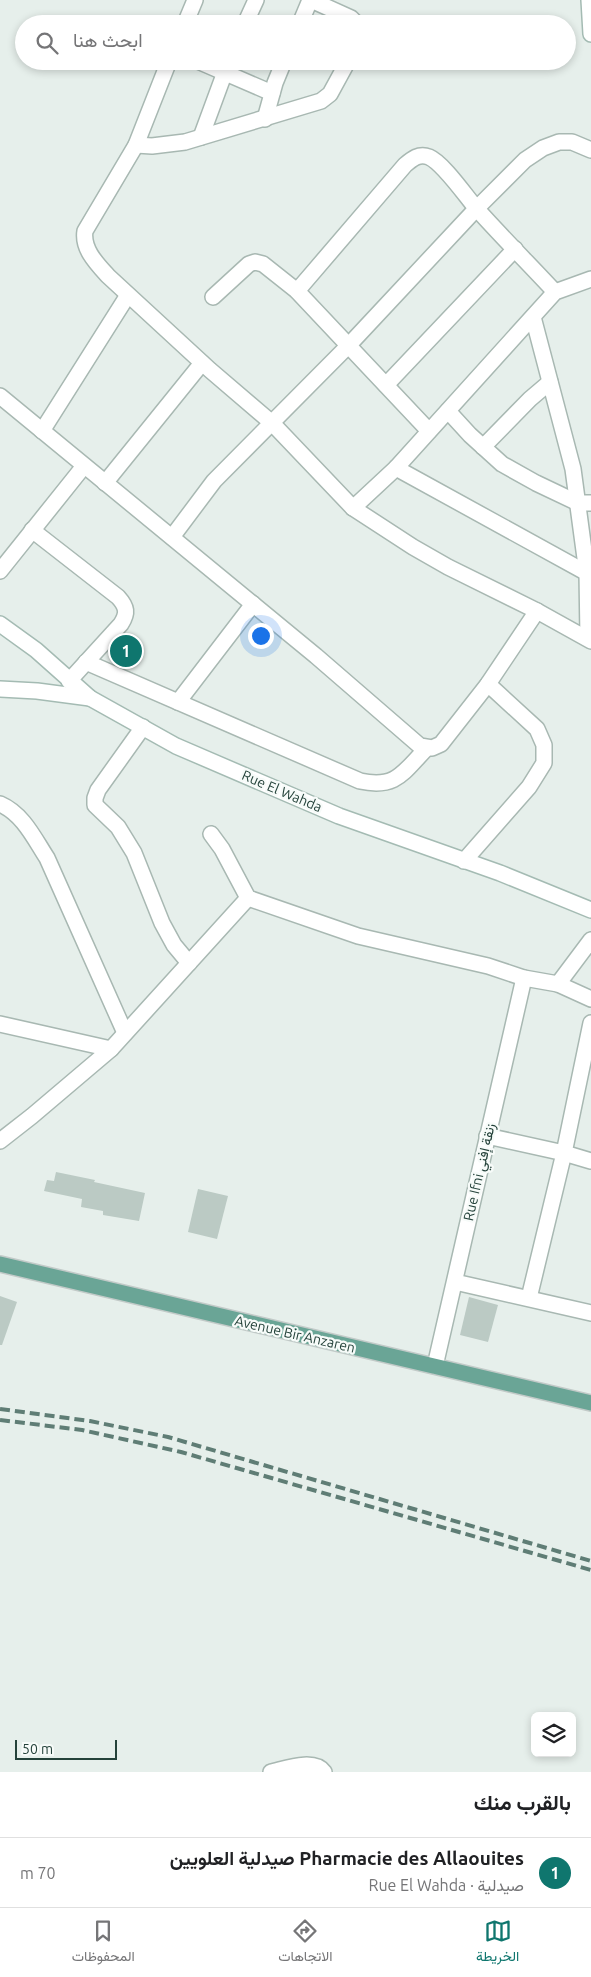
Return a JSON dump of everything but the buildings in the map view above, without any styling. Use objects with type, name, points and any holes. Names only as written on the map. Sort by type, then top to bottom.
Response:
[{"type":"main road","name":"Avenue Bir Anzaren","points":[[0,1264],[591,1403]]},
{"type":"street","points":[[189,15],[195,0]]},
{"type":"street","points":[[249,15],[256,0]]},
{"type":"street","points":[[304,15],[311,0],[344,15]]},
{"type":"street","points":[[589,0],[591,34]]},
{"type":"street","points":[[165,70],[136,144],[85,231],[84,241],[98,265],[128,295],[272,423],[353,508],[413,548],[589,639]]},
{"type":"street","points":[[201,136],[225,70]]},
{"type":"street","points":[[232,70],[272,92]]},
{"type":"street","points":[[265,119],[281,70]]},
{"type":"street","points":[[136,144],[165,145],[265,119],[321,101],[330,94],[343,70]]},
{"type":"street","points":[[172,537],[214,481],[348,346],[477,208],[525,160],[543,148],[559,142],[572,142],[591,150]]},
{"type":"street","points":[[296,291],[405,166],[418,156],[428,157],[438,164],[555,292]]},
{"type":"street","points":[[386,385],[515,249]]},
{"type":"street","points":[[213,297],[249,264],[255,262],[263,264],[296,291],[430,431]]},
{"type":"street","points":[[353,508],[396,468],[555,292],[591,279]]},
{"type":"street","points":[[42,431],[128,295]]},
{"type":"street","points":[[532,317],[584,503],[589,639]]},
{"type":"street","points":[[106,483],[202,362]]},
{"type":"street","points":[[484,447],[530,399],[550,382]]},
{"type":"street","points":[[0,396],[254,604],[341,677],[414,743],[426,748],[432,748],[441,744],[488,684],[537,611]]},
{"type":"street","points":[[448,411],[502,464],[536,483],[584,503]]},
{"type":"street","points":[[0,571],[84,466]]},
{"type":"street","points":[[396,468],[587,573]]},
{"type":"street","points":[[32,530],[118,598],[127,610],[121,624],[69,681]]},
{"type":"street","points":[[178,702],[254,604]]},
{"type":"street","name":"Rue El Wahda","points":[[0,624],[36,650],[90,698],[176,746],[339,816],[500,873],[591,910]]},
{"type":"street","points":[[86,662],[360,781],[375,784],[393,782],[426,748]]},
{"type":"street","points":[[464,861],[520,799],[540,772],[544,763],[544,745],[537,729],[488,684]]},
{"type":"street","points":[[0,689],[38,691],[90,698]]},
{"type":"street","points":[[143,727],[98,790],[95,805],[118,827],[134,853],[162,924],[174,945],[188,963]]},
{"type":"street","points":[[0,804],[15,813],[31,832],[47,858],[125,1033]]},
{"type":"street","points":[[211,834],[222,849],[248,898],[358,936],[488,966],[524,978],[558,984],[591,999]]},
{"type":"street","points":[[0,1140],[32,1116],[111,1049],[248,898]]},
{"type":"street","points":[[558,984],[591,940]]},
{"type":"street","name":"Rue Ifni زنقة إفني","points":[[435,1366],[524,978]]},
{"type":"street","points":[[529,1298],[564,1153],[591,1023]]},
{"type":"street","points":[[0,1024],[111,1049]]},
{"type":"street","points":[[488,1136],[591,1161]]},
{"type":"street","points":[[455,1282],[591,1313]]},
{"type":"street","points":[[271,1772],[318,1766],[324,1772]]},
{"type":"railway","points":[[0,1409],[90,1421],[168,1437],[591,1561]]},
{"type":"railway","points":[[0,1420],[82,1430],[181,1452],[591,1570]]},
{"type":"place","name":"Pharmacie des Allaouites صيدلية العلويين","points":[[126,651]]}]
